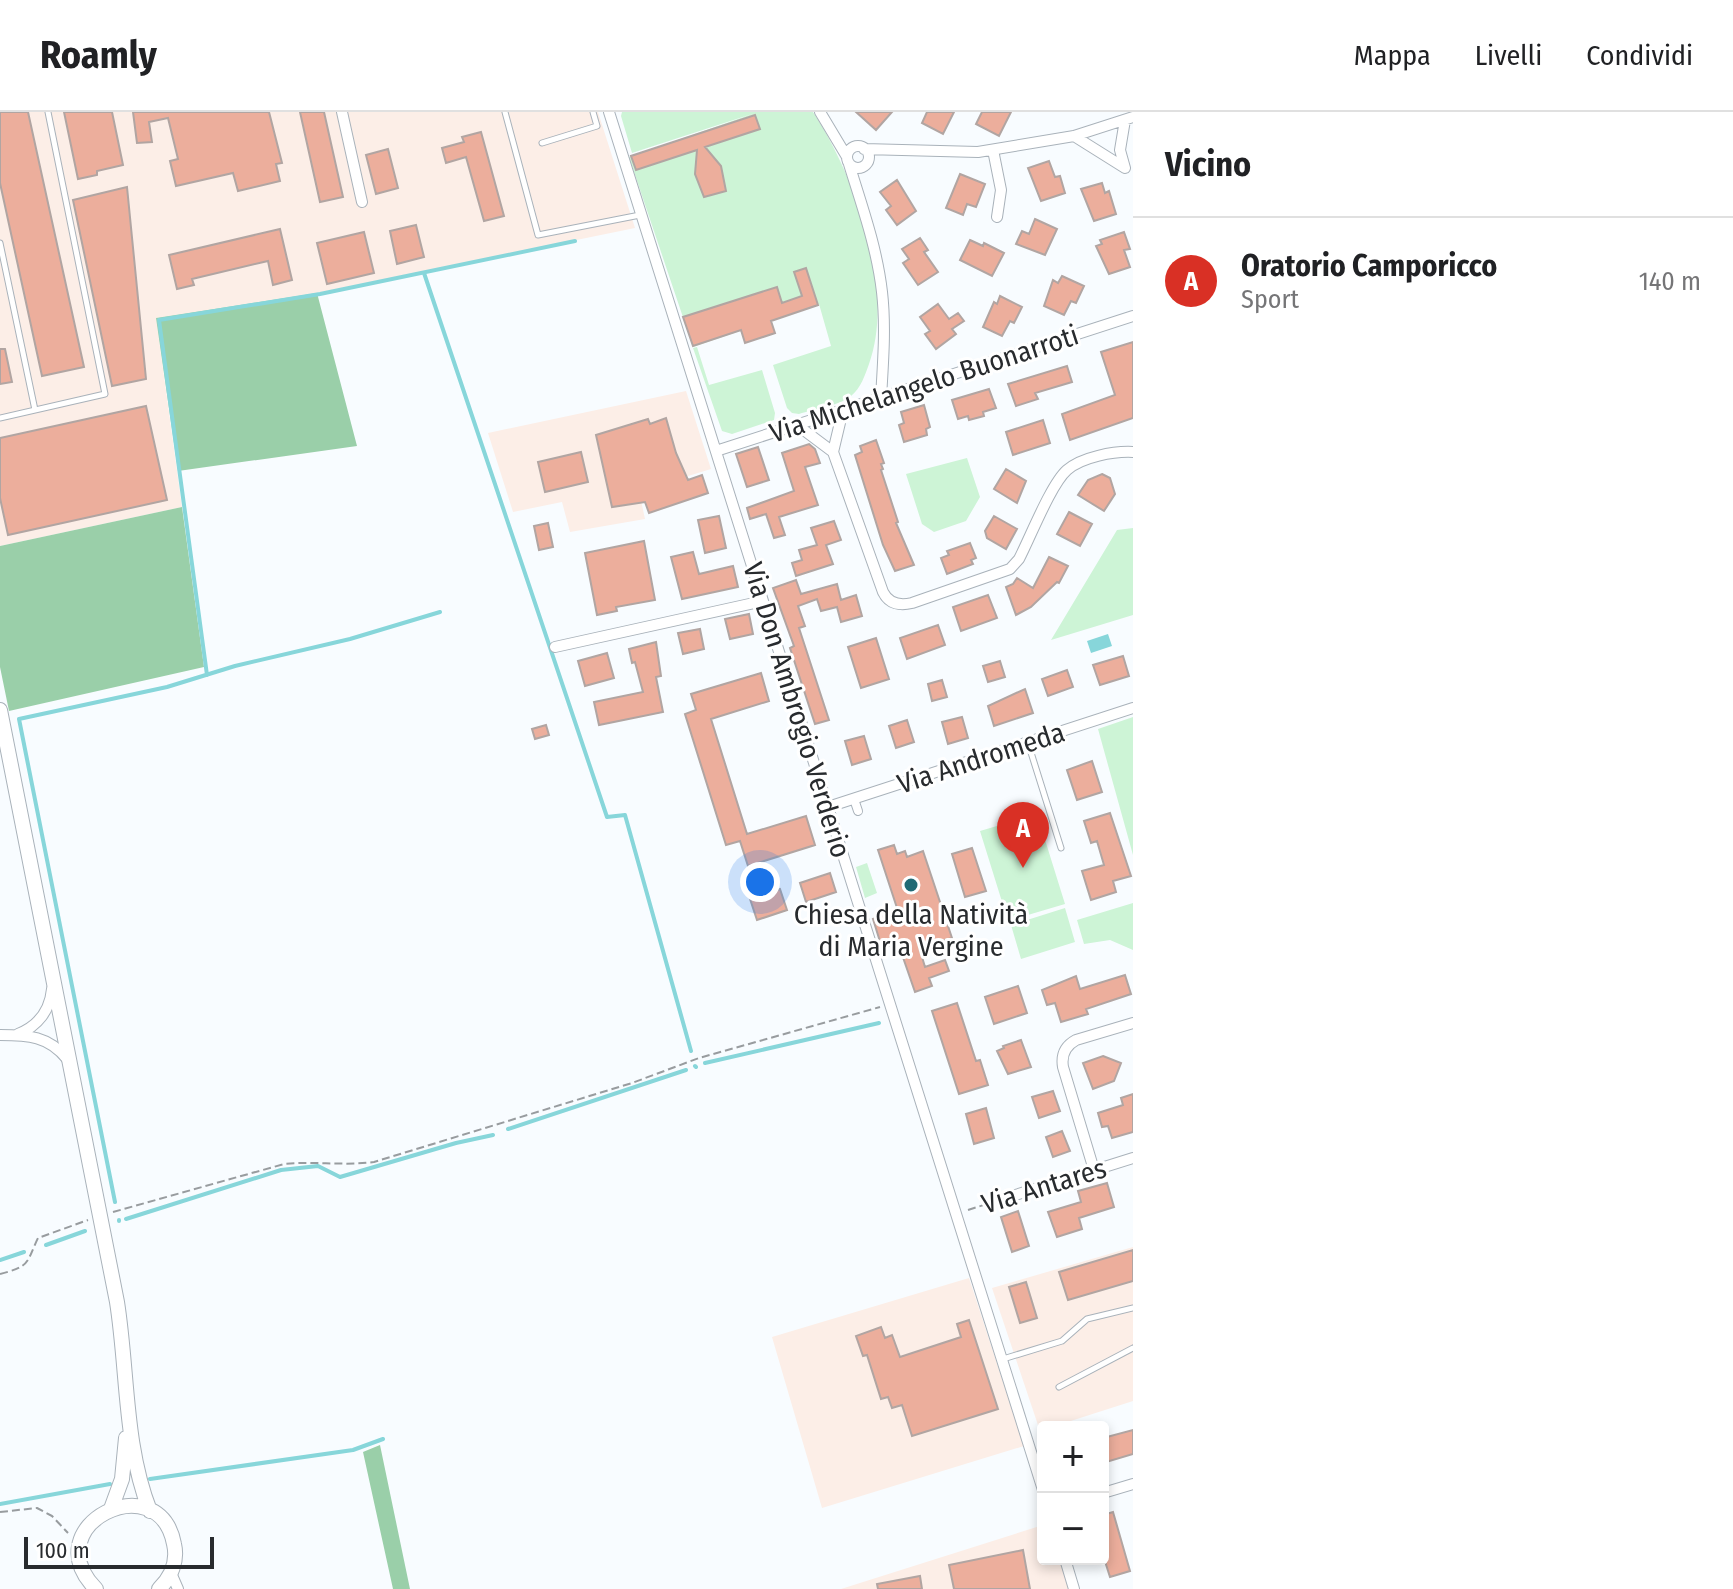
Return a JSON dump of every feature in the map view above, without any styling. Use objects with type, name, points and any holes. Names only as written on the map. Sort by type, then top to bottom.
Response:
[{"type":"main road","points":[[0,713],[121,1330],[128,1422],[138,1476],[150,1511]]},
{"type":"main road","points":[[111,1509],[122,1479],[128,1422]]},
{"type":"main road","points":[[90,1585],[80,1558],[81,1540],[93,1520],[111,1509],[128,1506],[150,1511],[162,1520],[172,1537],[175,1553],[171,1573],[159,1589]]},
{"type":"street","points":[[342,112],[362,202]]},
{"type":"street","name":"Via Don Ambrogio Verderio","points":[[609,112],[1037,1471]]},
{"type":"street","points":[[820,112],[863,156]]},
{"type":"street","points":[[848,161],[850,150],[863,156],[906,150],[993,150],[1074,136],[1129,118]]},
{"type":"street","points":[[1125,168],[1120,150],[1129,118]]},
{"type":"street","points":[[831,126],[861,198]]},
{"type":"street","points":[[1074,136],[1125,168],[1133,178]]},
{"type":"street","points":[[993,150],[1001,190],[997,217]]},
{"type":"street","points":[[848,161],[857,168],[863,156]]},
{"type":"street","points":[[863,156],[859,183],[861,198],[882,290],[884,337],[881,398]]},
{"type":"street","name":"Via Michelangelo Buonarroti","points":[[716,451],[1133,316]]},
{"type":"street","points":[[843,410],[833,452],[883,592],[891,602],[906,604],[1010,569],[1019,559],[1065,472],[1083,462],[1133,452]]},
{"type":"street","points":[[797,425],[833,452]]},
{"type":"street","points":[[555,647],[763,601]]},
{"type":"street","name":"Via Andromeda","points":[[828,807],[1133,708]]},
{"type":"street","points":[[854,799],[858,811]]},
{"type":"street","points":[[16,1035],[26,1031],[42,1017],[51,996],[52,983]]},
{"type":"street","points":[[1094,1170],[1063,1067],[1063,1054],[1076,1040],[1133,1023]]},
{"type":"street","points":[[0,1035],[31,1035],[48,1042],[67,1059]]},
{"type":"street","name":"Via Antares","points":[[1009,1197],[1133,1158]]},
{"type":"street","points":[[1109,1491],[1133,1484]]},
{"type":"street","points":[[1067,1565],[1074,1589]]},
{"type":"street","points":[[171,1573],[178,1589]]},
{"type":"lane","points":[[0,418],[105,394],[48,112]]},
{"type":"lane","points":[[505,112],[538,235],[641,214]]},
{"type":"lane","points":[[542,143],[597,126],[593,112]]},
{"type":"lane","points":[[0,243],[35,410]]},
{"type":"lane","points":[[1028,743],[1061,848]]},
{"type":"lane","points":[[1002,1359],[1062,1341],[1087,1319],[1133,1308]]},
{"type":"lane","points":[[1059,1387],[1133,1348]]},
{"type":"path","points":[[0,1274],[27,1263],[33,1256],[38,1238],[99,1216],[284,1164],[313,1161],[353,1165],[374,1162],[632,1083],[699,1058],[890,1004]]},
{"type":"path","name":"Via Antares","points":[[956,1214],[1009,1197]]},
{"type":"path","points":[[0,1512],[37,1508],[52,1516],[64,1531],[81,1540]]},
{"type":"shaded area","points":[[0,112],[598,112],[635,228],[317,293],[156,318],[182,507],[0,546]]},
{"type":"shaded area","points":[[686,391],[711,469],[639,491],[645,519],[570,532],[562,502],[513,512],[488,433]]},
{"type":"shaded area","points":[[1133,1247],[1133,1401],[1071,1421],[1037,1422],[992,1288]]},
{"type":"shaded area","points":[[969,1278],[1024,1446],[822,1508],[772,1337]]},
{"type":"shaded area","points":[[1037,1527],[1037,1565],[1063,1565],[1070,1589],[841,1589]]},
{"type":"green space","points":[[622,112],[813,112],[829,138],[856,200],[874,268],[878,302],[876,334],[864,377],[851,396],[833,405],[799,414],[787,408],[773,365],[831,346],[819,304],[693,347],[629,157],[755,113],[632,153]]},
{"type":"green space","points":[[317,293],[357,446],[178,471],[156,318]]},
{"type":"green space","points":[[697,347],[709,385],[762,370],[775,413],[774,420],[732,434],[722,431],[693,348]]},
{"type":"green space","points":[[967,458],[980,497],[966,521],[934,532],[922,524],[906,474]]},
{"type":"green space","points":[[182,507],[204,667],[9,711],[0,667],[0,546]]},
{"type":"green space","points":[[1133,528],[1133,615],[1051,640],[1117,530]]},
{"type":"green space","points":[[1133,717],[1133,855],[1098,729]]},
{"type":"green space","points":[[1037,814],[1065,904],[1008,921],[980,831]]},
{"type":"green space","points":[[867,863],[877,893],[865,898],[856,867]]},
{"type":"green space","points":[[1133,903],[1133,950],[1110,940],[1084,944],[1077,920]]},
{"type":"green space","points":[[1065,908],[1075,942],[1021,959],[1011,925]]},
{"type":"green space","points":[[380,1445],[410,1589],[393,1589],[363,1452]]},
{"type":"water","points":[[1108,634],[1112,646],[1091,653],[1087,641]]},
{"type":"building","points":[[0,112],[28,112],[84,367],[42,376],[0,183]]},
{"type":"building","points":[[64,112],[112,112],[123,165],[78,179]]},
{"type":"building","points":[[133,112],[269,112],[282,163],[276,164],[280,181],[238,191],[233,173],[176,186],[170,161],[178,159],[168,118],[149,122],[152,142],[137,143]]},
{"type":"building","points":[[300,112],[324,112],[343,197],[320,202]]},
{"type":"building","points":[[856,112],[892,112],[876,130]]},
{"type":"building","points":[[927,112],[954,112],[943,134],[922,123]]},
{"type":"building","points":[[982,112],[1011,112],[999,136],[976,124]]},
{"type":"building","points":[[755,115],[760,129],[705,147],[721,166],[726,191],[704,197],[695,174],[697,150],[636,170],[631,156]]},
{"type":"building","points":[[481,132],[504,216],[484,221],[466,157],[446,163],[442,148],[464,142],[462,137]]},
{"type":"building","points":[[388,149],[398,188],[376,194],[366,155]]},
{"type":"building","points":[[1049,161],[1055,177],[1060,176],[1065,193],[1041,201],[1028,168]]},
{"type":"building","points":[[960,174],[985,184],[976,207],[967,204],[963,215],[946,208]]},
{"type":"building","points":[[897,180],[916,211],[897,225],[886,210],[891,206],[880,192]]},
{"type":"building","points":[[1102,183],[1105,193],[1109,191],[1116,214],[1094,221],[1081,189]]},
{"type":"building","points":[[127,187],[146,379],[112,386],[73,200]]},
{"type":"building","points":[[1035,219],[1057,229],[1045,255],[1016,244],[1022,231],[1029,234]]},
{"type":"building","points":[[416,225],[424,257],[397,264],[390,231]]},
{"type":"building","points":[[280,229],[292,280],[273,285],[268,261],[192,279],[194,285],[177,289],[169,255]]},
{"type":"building","points":[[364,232],[374,273],[327,284],[317,243]]},
{"type":"building","points":[[1124,232],[1130,249],[1124,250],[1130,267],[1109,274],[1096,246],[1102,244],[1100,240]]},
{"type":"building","points":[[920,238],[928,250],[924,252],[938,272],[918,285],[903,263],[909,259],[902,249]]},
{"type":"building","points":[[970,240],[1004,253],[992,276],[960,260]]},
{"type":"building","points":[[806,268],[818,305],[771,321],[775,333],[745,343],[741,330],[693,346],[683,317],[777,287],[782,303],[802,296],[794,272]]},
{"type":"building","points":[[1062,276],[1084,286],[1076,303],[1071,301],[1064,315],[1044,306],[1053,280],[1058,283]]},
{"type":"building","points":[[1000,296],[1022,307],[1014,323],[1010,321],[1002,336],[983,327]]},
{"type":"building","points":[[938,304],[949,319],[958,313],[964,321],[952,329],[956,334],[936,349],[925,334],[930,331],[920,317]]},
{"type":"building","points":[[1133,342],[1133,418],[1070,440],[1062,414],[1115,395],[1101,352]]},
{"type":"building","points":[[0,349],[5,349],[12,382],[0,384]]},
{"type":"building","points":[[1067,366],[1072,382],[1035,393],[1038,399],[1016,406],[1008,384]]},
{"type":"building","points":[[989,389],[996,408],[983,412],[984,416],[958,419],[952,400]]},
{"type":"building","points":[[924,405],[930,427],[926,429],[927,435],[904,442],[899,425],[904,423],[901,412]]},
{"type":"building","points":[[146,406],[167,500],[8,535],[0,498],[0,438]]},
{"type":"building","points":[[666,418],[688,480],[702,475],[708,493],[649,513],[645,502],[612,507],[596,435],[648,419],[650,424]]},
{"type":"building","points":[[1043,420],[1050,443],[1013,455],[1006,432]]},
{"type":"building","points":[[876,440],[896,523],[914,565],[895,571],[883,545],[855,455],[862,452],[860,446]]},
{"type":"building","points":[[809,444],[815,449],[820,463],[805,467],[818,505],[779,517],[785,535],[774,538],[766,514],[750,519],[747,508],[794,491],[782,453]]},
{"type":"building","points":[[758,447],[769,480],[747,487],[736,454]]},
{"type":"building","points":[[581,452],[588,482],[545,492],[538,462]]},
{"type":"building","points":[[1006,469],[1026,481],[1017,503],[994,489]]},
{"type":"building","points":[[1102,474],[1110,478],[1115,494],[1104,511],[1078,495],[1088,480]]},
{"type":"building","points":[[1069,512],[1092,524],[1080,546],[1057,534]]},
{"type":"building","points":[[719,516],[726,548],[705,553],[698,520]]},
{"type":"building","points":[[994,516],[1017,529],[1006,549],[987,538],[985,531]]},
{"type":"building","points":[[834,521],[841,540],[826,545],[833,564],[796,576],[792,563],[802,560],[799,550],[817,545],[811,528]]},
{"type":"building","points":[[548,523],[553,547],[539,550],[534,526]]},
{"type":"building","points":[[644,541],[655,600],[616,607],[617,611],[597,615],[585,553]]},
{"type":"building","points":[[970,543],[976,558],[971,560],[973,564],[947,574],[941,558],[949,555],[947,551]]},
{"type":"building","points":[[693,552],[699,574],[733,566],[738,587],[682,599],[671,557]]},
{"type":"building","points":[[1049,557],[1068,566],[1059,583],[1031,607],[1016,615],[1006,587],[1017,578],[1033,588]]},
{"type":"building","points":[[796,580],[801,594],[837,584],[841,600],[856,595],[862,616],[841,622],[837,607],[821,611],[817,599],[798,606],[805,626],[799,628],[829,720],[815,724],[790,648],[794,646],[773,588]]},
{"type":"building","points":[[988,595],[997,618],[961,631],[953,607]]},
{"type":"building","points":[[749,614],[753,634],[730,639],[725,619]]},
{"type":"building","points":[[938,625],[945,645],[907,659],[900,638]]},
{"type":"building","points":[[700,629],[704,649],[683,654],[678,633]]},
{"type":"building","points":[[876,638],[889,679],[861,688],[848,647]]},
{"type":"building","points":[[656,642],[661,676],[656,677],[663,712],[599,725],[594,702],[643,692],[629,649]]},
{"type":"building","points":[[607,653],[614,678],[585,686],[578,661]]},
{"type":"building","points":[[1123,656],[1129,676],[1100,685],[1093,665]]},
{"type":"building","points":[[1000,661],[1005,677],[988,682],[983,666]]},
{"type":"building","points":[[1067,670],[1073,687],[1048,696],[1042,679]]},
{"type":"building","points":[[761,673],[769,701],[711,719],[747,834],[806,816],[815,845],[748,866],[740,841],[726,845],[685,714],[696,710],[691,694]]},
{"type":"building","points":[[942,680],[947,697],[932,701],[928,684]]},
{"type":"building","points":[[1025,689],[1033,713],[994,726],[988,706]]},
{"type":"building","points":[[962,717],[968,738],[948,744],[942,722]]},
{"type":"building","points":[[907,720],[914,742],[896,748],[889,726]]},
{"type":"building","points":[[546,725],[549,735],[535,739],[532,729]]},
{"type":"building","points":[[864,736],[871,759],[852,765],[845,741]]},
{"type":"building","points":[[1092,761],[1102,792],[1077,800],[1067,770]]},
{"type":"building","points":[[1110,813],[1131,876],[1113,881],[1116,892],[1091,900],[1082,871],[1104,865],[1097,841],[1091,843],[1084,821]]},
{"type":"building","points":[[894,845],[897,854],[905,851],[907,857],[923,851],[952,938],[919,947],[925,967],[945,960],[949,971],[929,978],[932,986],[915,992],[898,943],[882,948],[873,919],[898,911],[878,850]]},
{"type":"building","points":[[972,848],[986,891],[965,897],[952,854]]},
{"type":"building","points":[[830,873],[836,892],[806,902],[800,883]]},
{"type":"building","points":[[780,889],[787,910],[757,920],[750,899]]},
{"type":"building","points":[[1125,975],[1131,994],[1086,1009],[1088,1014],[1061,1022],[1055,1003],[1047,1005],[1042,990],[1076,976],[1080,989]]},
{"type":"building","points":[[1018,986],[1027,1013],[994,1024],[985,997]]},
{"type":"building","points":[[957,1003],[976,1061],[980,1060],[988,1085],[959,1094],[932,1011]]},
{"type":"building","points":[[1021,1040],[1031,1067],[1008,1074],[997,1051]]},
{"type":"building","points":[[1103,1056],[1121,1063],[1114,1081],[1093,1089],[1083,1063]]},
{"type":"building","points":[[1053,1091],[1060,1111],[1039,1118],[1032,1097]]},
{"type":"building","points":[[1133,1094],[1133,1132],[1112,1138],[1108,1126],[1102,1127],[1098,1113],[1123,1105],[1121,1098]]},
{"type":"building","points":[[986,1108],[994,1138],[974,1144],[966,1114]]},
{"type":"building","points":[[1062,1131],[1070,1151],[1053,1157],[1046,1137]]},
{"type":"building","points":[[1107,1183],[1114,1207],[1079,1218],[1082,1229],[1057,1237],[1048,1212],[1081,1202],[1078,1191]]},
{"type":"building","points":[[1018,1211],[1029,1246],[1012,1252],[1001,1217]]},
{"type":"building","points":[[1133,1250],[1133,1281],[1068,1300],[1059,1272]]},
{"type":"building","points":[[1026,1282],[1037,1318],[1020,1323],[1009,1287]]},
{"type":"building","points":[[969,1320],[998,1409],[912,1436],[902,1405],[892,1408],[888,1397],[881,1399],[867,1355],[863,1356],[856,1336],[881,1327],[885,1338],[892,1335],[900,1357],[961,1337],[957,1324]]},
{"type":"building","points":[[1133,1430],[1133,1454],[1109,1461],[1109,1436]]},
{"type":"building","points":[[1113,1512],[1130,1571],[1110,1577],[1106,1565],[1109,1565],[1109,1513]]},
{"type":"building","points":[[1023,1550],[1030,1589],[954,1589],[949,1565]]},
{"type":"building","points":[[920,1576],[922,1589],[878,1589],[877,1584]]},
{"type":"waterway","points":[[207,675],[159,320],[320,294],[575,241]]},
{"type":"waterway","points":[[424,273],[607,817],[625,815],[691,1051]]},
{"type":"waterway","points":[[115,1202],[19,719],[167,687],[440,612]]},
{"type":"waterway","points":[[705,1063],[879,1023]]},
{"type":"waterway","points":[[508,1129],[686,1070]]},
{"type":"waterway","points":[[126,1219],[281,1170],[318,1166],[340,1177],[493,1135]]},
{"type":"waterway","points":[[46,1245],[85,1231]]},
{"type":"waterway","points":[[0,1260],[24,1252]]},
{"type":"waterway","points":[[150,1479],[353,1450],[383,1439]]},
{"type":"waterway","points":[[0,1504],[110,1484]]},
{"type":"place","name":"Oratorio Camporicco","points":[[1023,868]]},
{"type":"place","name":"Chiesa della Natività di Maria Vergine","points":[[911,885]]}]
